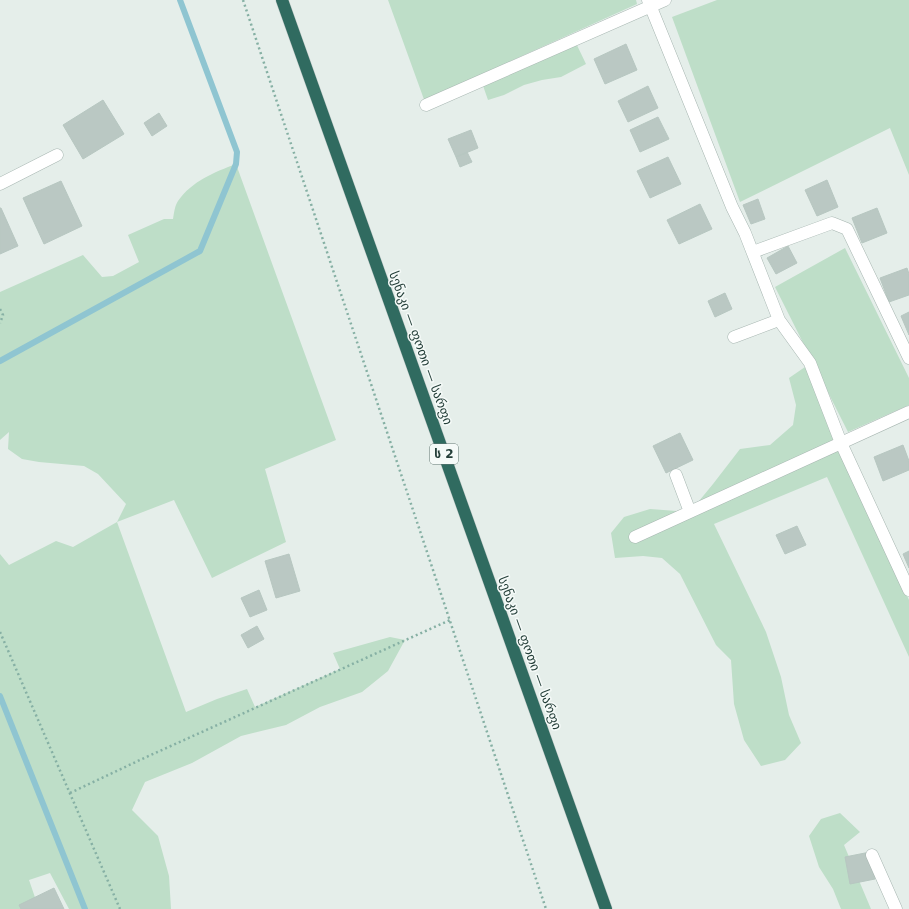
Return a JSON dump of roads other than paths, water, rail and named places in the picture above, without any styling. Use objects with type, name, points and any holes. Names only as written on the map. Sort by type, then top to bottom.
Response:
[{"type":"highway","name":"სენაკი — ფოთი — სარფი","points":[[282,0],[606,909]]},
{"type":"street","points":[[426,105],[649,3],[664,0]]},
{"type":"street","points":[[649,3],[753,252],[779,320],[810,363],[841,443],[909,590]]},
{"type":"street","points":[[0,184],[57,155]]},
{"type":"street","points":[[753,252],[832,223],[847,229],[909,358]]},
{"type":"street","points":[[734,337],[779,320]]},
{"type":"street","points":[[635,537],[909,412]]},
{"type":"street","points":[[676,476],[690,512]]},
{"type":"street","points":[[872,855],[896,909]]},
{"type":"waterway","points":[[0,361],[200,251],[236,164],[237,152],[180,0]]},
{"type":"waterway","points":[[0,696],[85,909]]}]
